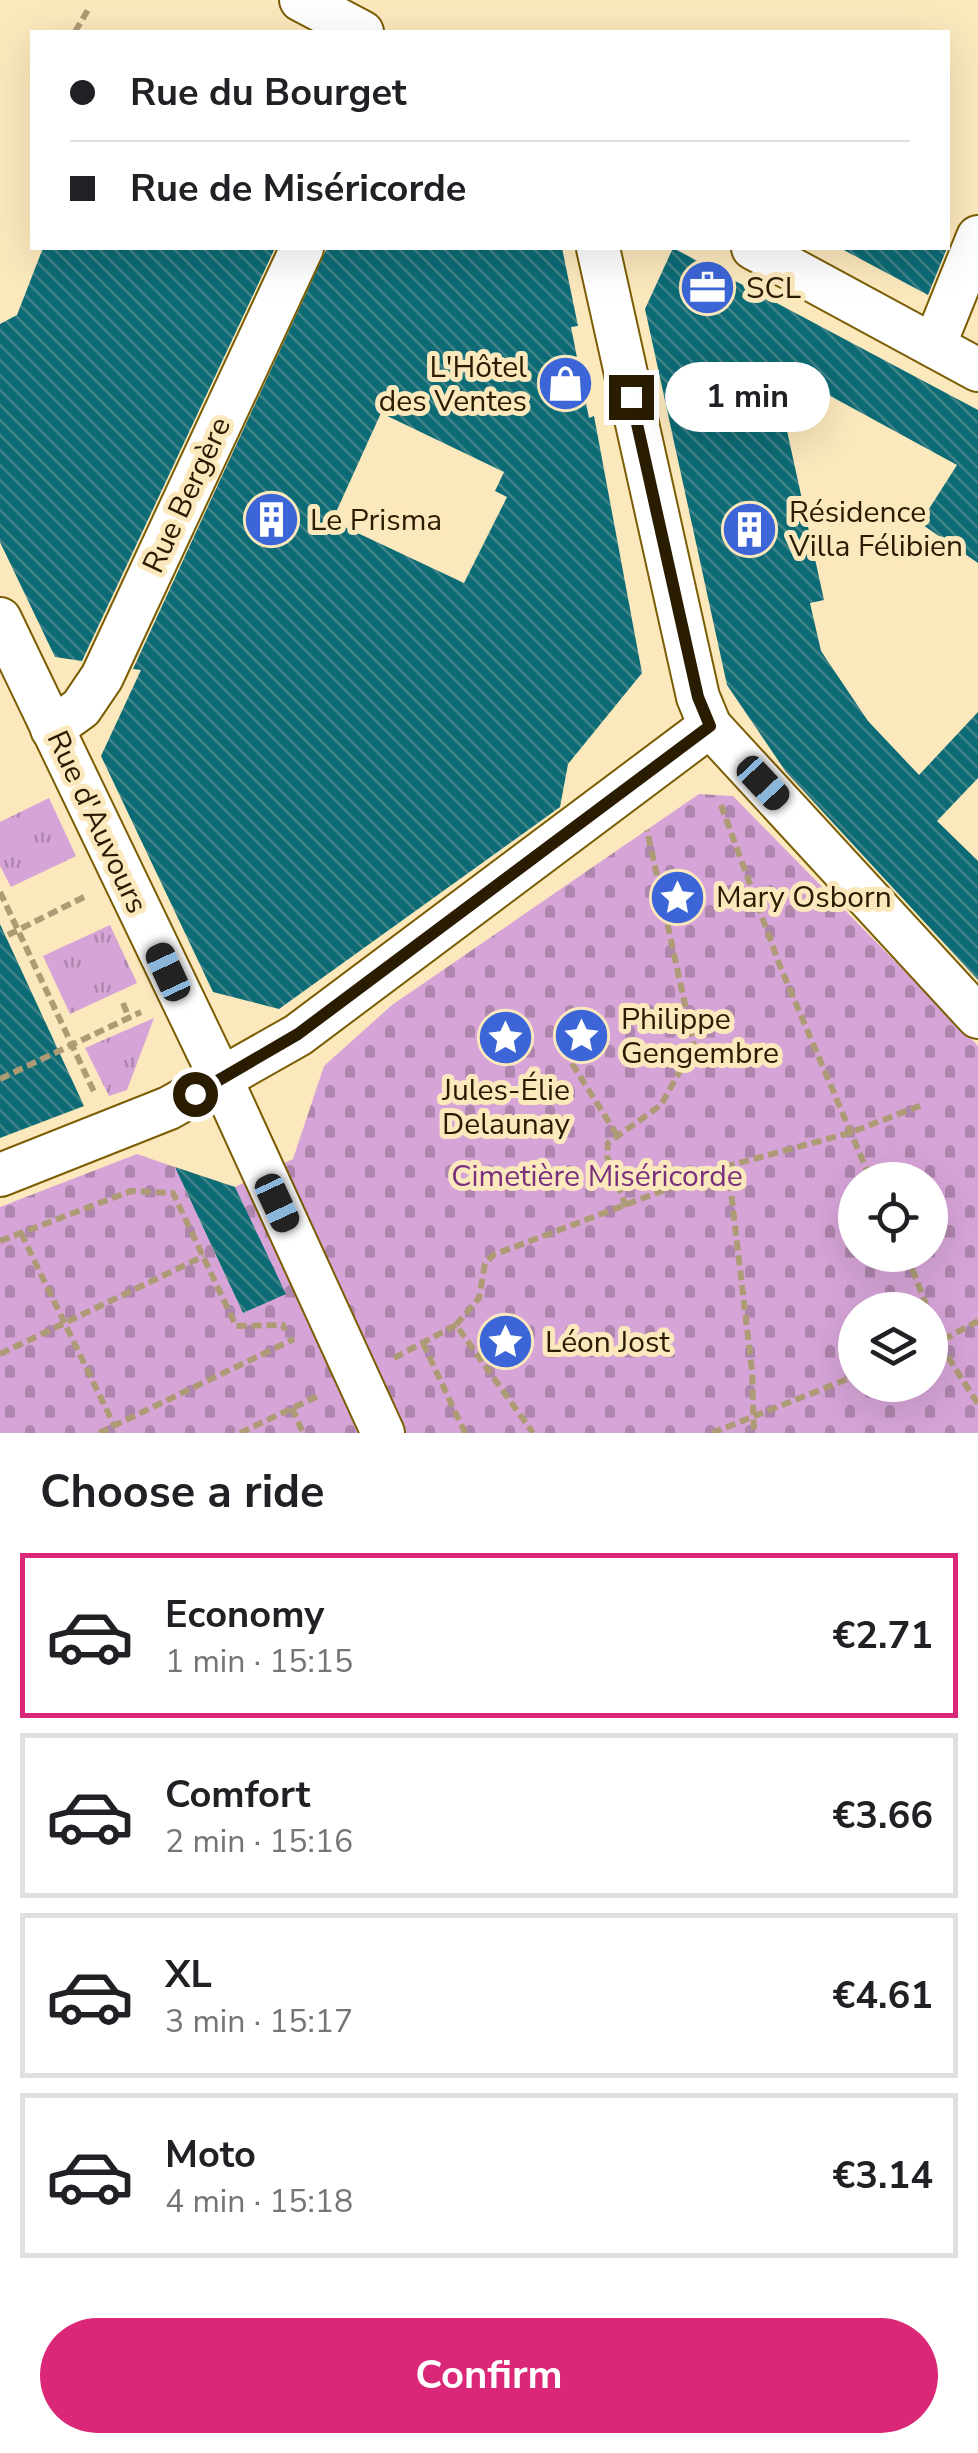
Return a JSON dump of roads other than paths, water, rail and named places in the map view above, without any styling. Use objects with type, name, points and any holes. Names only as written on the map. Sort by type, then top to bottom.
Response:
[{"type":"street","points":[[301,0],[358,30]]},
{"type":"street","points":[[934,346],[978,237]]},
{"type":"street","name":"Rue Bergère","points":[[52,729],[80,708],[102,677],[301,250]]},
{"type":"street","points":[[598,250],[698,697],[723,740],[978,1017]]},
{"type":"street","points":[[757,250],[978,370]]},
{"type":"street","name":"Rue d'Auvours","points":[[0,619],[221,1079],[384,1433]]},
{"type":"street","points":[[0,1175],[169,1108],[298,1034],[723,740]]},
{"type":"place","name":"SCL","points":[[707,288]]},
{"type":"place","name":"L'Hôtel des Ventes","points":[[566,384]]},
{"type":"place","name":"Le Prisma","points":[[271,520]]},
{"type":"place","name":"Résidence Villa Félibien","points":[[750,529]]},
{"type":"place","name":"Mary Osborn","points":[[677,897]]},
{"type":"place","name":"Philippe Gengembre","points":[[582,1036]]},
{"type":"place","name":"Jules-Élie Delaunay","points":[[506,1038]]},
{"type":"place","name":"Léon Jost","points":[[506,1342]]},
{"type":"park label","name":"Cimetière Miséricorde","points":[[597,1176]]}]
